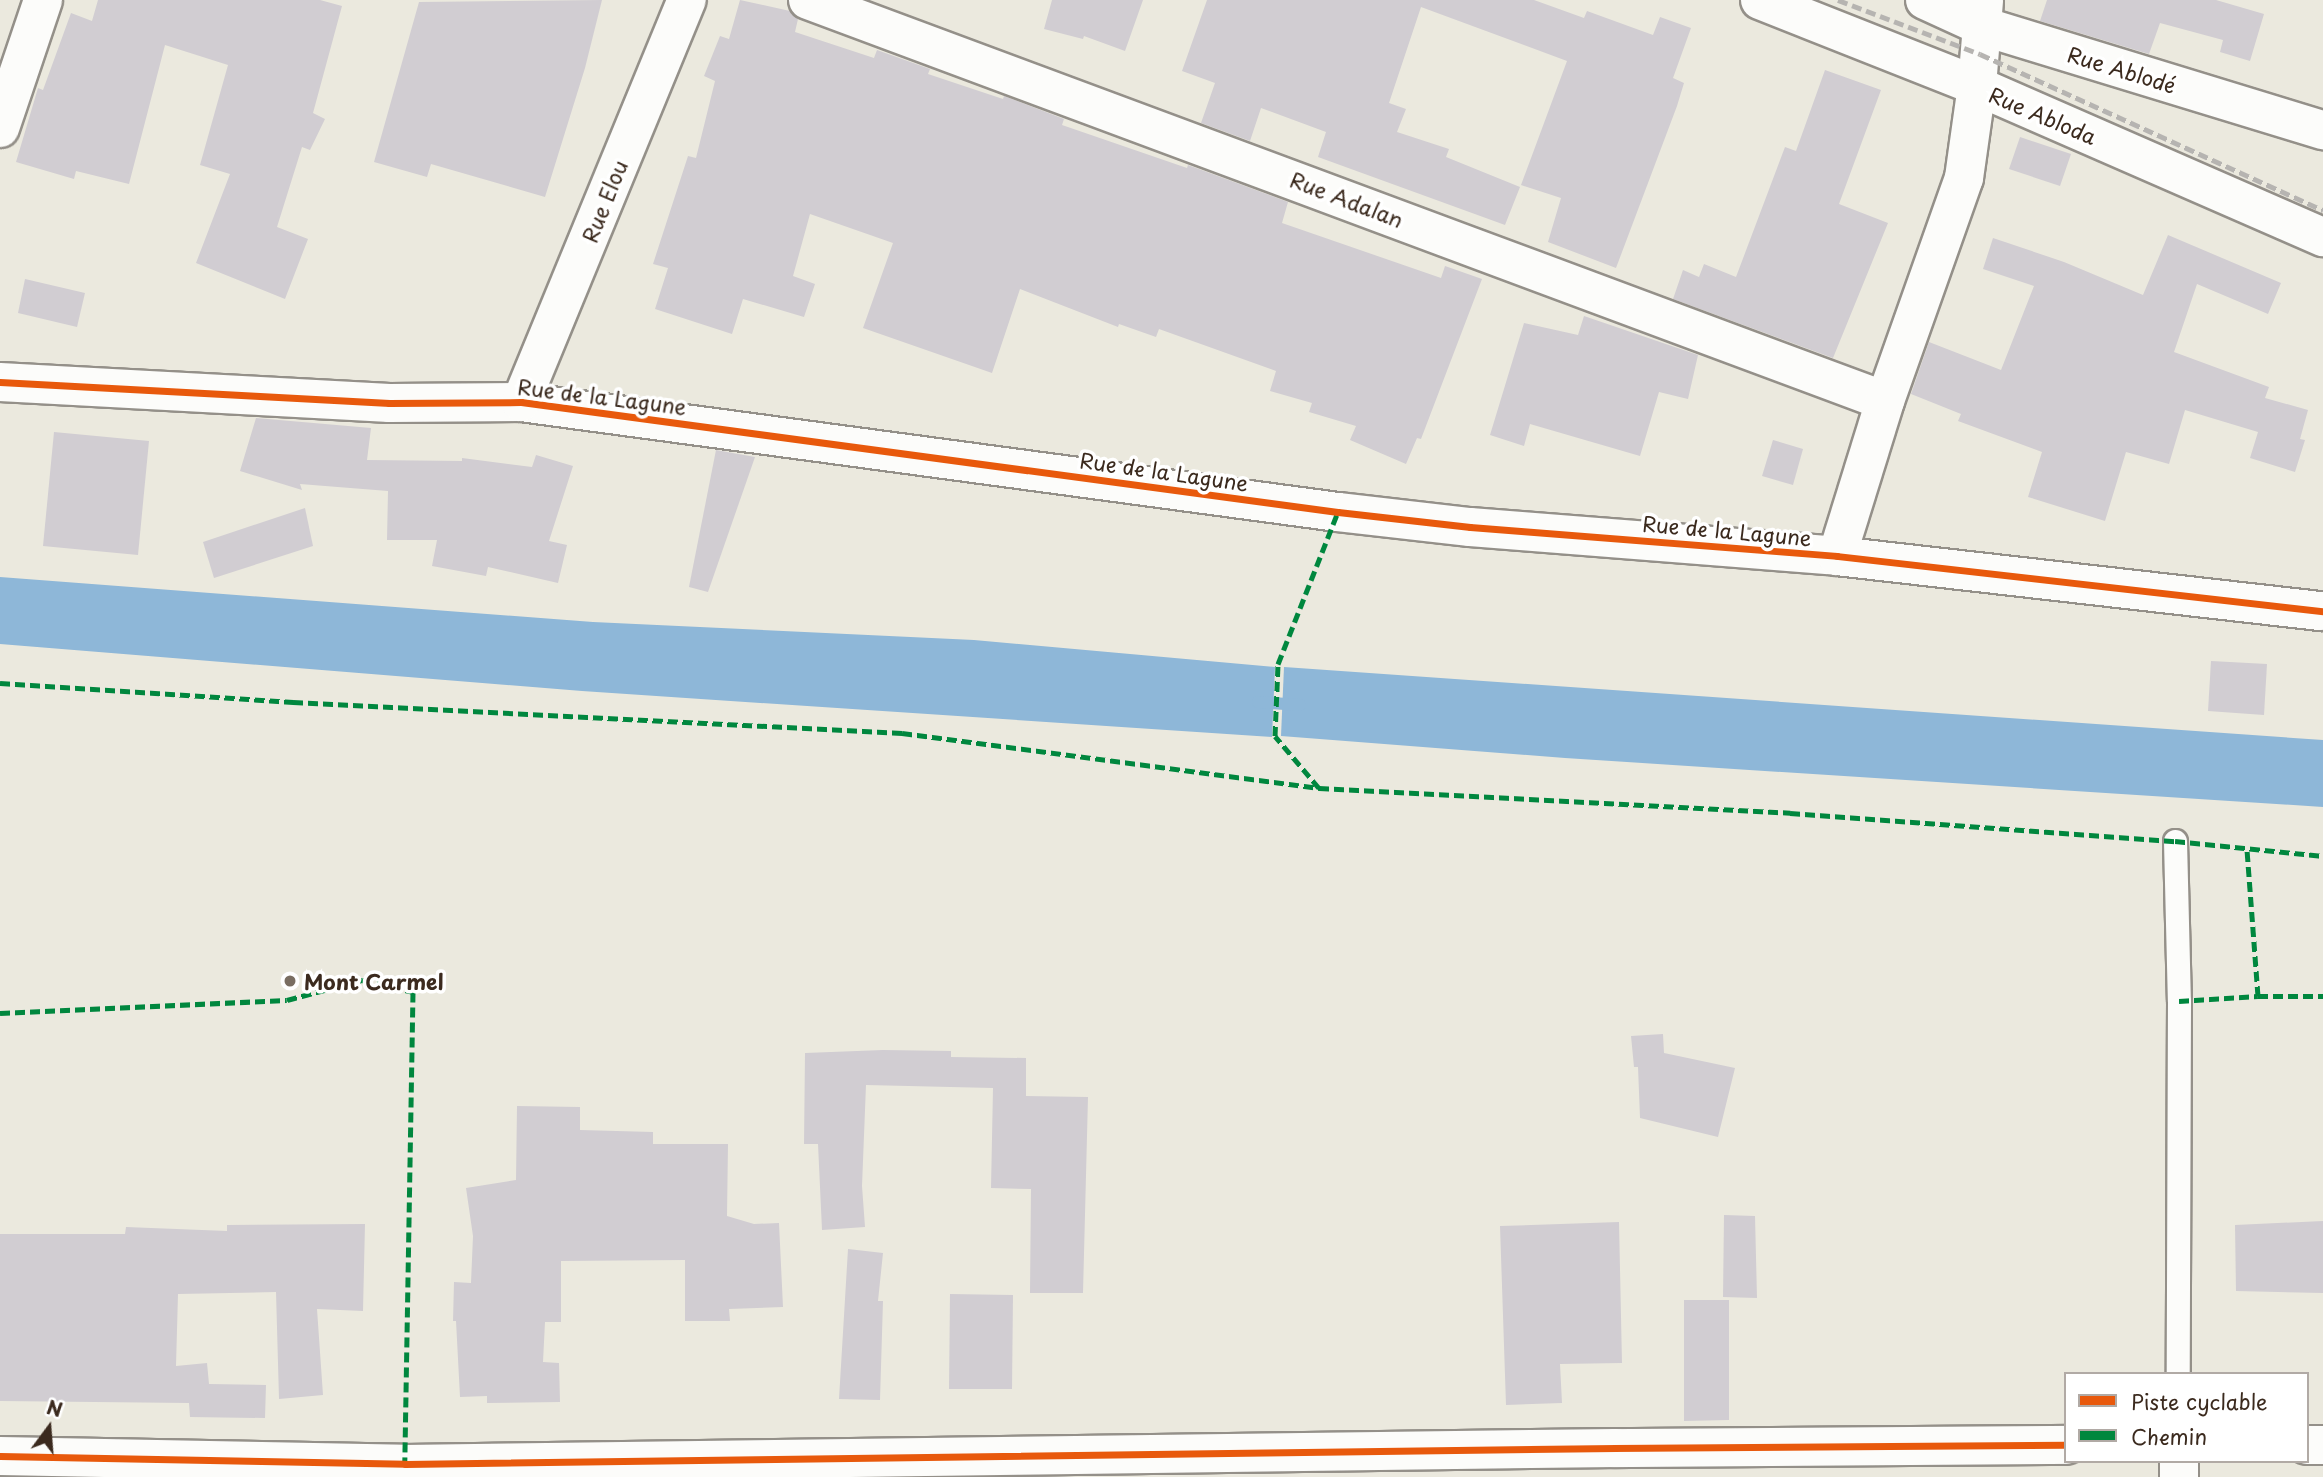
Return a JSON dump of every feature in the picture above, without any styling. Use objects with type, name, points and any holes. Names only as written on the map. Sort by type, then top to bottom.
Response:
[{"type":"street","points":[[0,128],[43,0]]},
{"type":"street","name":"Rue Elou","points":[[521,402],[687,0]]},
{"type":"street","name":"Rue Adalan","points":[[808,0],[1885,401]]},
{"type":"street","name":"Rue Abloda","points":[[1760,0],[1977,86],[2323,237]]},
{"type":"street","name":"Rue Ablodé","points":[[1924,0],[1983,13],[2323,130]]},
{"type":"street","points":[[1838,556],[1885,401],[1964,178],[1977,86],[1983,13]]},
{"type":"street","name":"Rue de la Lagune","points":[[0,382],[390,402],[521,402],[1338,512],[1470,527],[1838,556],[2323,611]]},
{"type":"street","points":[[0,1456],[405,1471],[1616,1448],[2064,1445]]},
{"type":"lane","points":[[2175,841],[2179,1001],[2178,1372]]},
{"type":"water","points":[[0,577],[593,622],[974,640],[1275,667],[1272,737],[582,691],[0,644]]},
{"type":"water","points":[[1284,667],[2323,740],[2323,807],[1565,758],[1281,736]]},
{"type":"building","points":[[98,0],[320,0],[342,6],[313,113],[325,119],[310,150],[302,147],[277,227],[308,239],[285,299],[196,263],[230,174],[200,165],[228,65],[165,45],[129,184],[76,171],[74,179],[16,162],[38,88],[43,90],[71,13],[92,21]]},
{"type":"building","points":[[602,0],[585,68],[545,197],[431,164],[427,177],[374,162],[419,2]]},
{"type":"building","points":[[740,0],[790,11],[798,19],[795,32],[874,58],[877,50],[930,69],[928,74],[1003,99],[1004,96],[1064,119],[1062,125],[1187,168],[1188,165],[1288,202],[1282,223],[1441,278],[1445,266],[1482,279],[1421,439],[1417,438],[1406,464],[1350,440],[1356,426],[1309,412],[1312,403],[1270,391],[1276,371],[1159,329],[1156,337],[1119,324],[1118,327],[1020,289],[992,373],[863,328],[893,243],[810,214],[793,276],[815,284],[804,317],[743,299],[732,334],[655,309],[668,268],[653,264],[688,156],[696,158],[715,81],[704,76],[720,36],[729,39]]},
{"type":"building","points":[[1052,0],[1143,0],[1125,51],[1084,36],[1083,39],[1044,29]]},
{"type":"building","points":[[1207,0],[1534,0],[1584,18],[1587,11],[1653,35],[1660,17],[1691,28],[1673,78],[1684,83],[1677,106],[1616,268],[1548,242],[1561,198],[1521,185],[1567,61],[1421,7],[1389,103],[1406,109],[1397,132],[1449,149],[1446,157],[1520,187],[1505,225],[1318,157],[1326,132],[1261,108],[1250,141],[1201,123],[1215,83],[1182,71]]},
{"type":"building","points":[[2047,0],[2216,0],[2264,14],[2250,61],[2220,52],[2223,40],[2160,23],[2149,54],[2040,21]]},
{"type":"building","points":[[1825,70],[1881,90],[1839,204],[1888,223],[1833,358],[1673,299],[1683,270],[1699,277],[1704,264],[1736,277],[1785,147],[1796,151]]},
{"type":"building","points":[[2020,137],[2071,154],[2060,186],[2009,169]]},
{"type":"building","points":[[2168,235],[2281,283],[2268,314],[2197,284],[2174,352],[2269,387],[2265,398],[2308,410],[2300,439],[2305,440],[2295,472],[2250,458],[2258,432],[2185,410],[2169,464],[2126,452],[2105,521],[2028,497],[2042,452],[1958,421],[1961,414],[1911,394],[1929,342],[2001,370],[2034,286],[1983,269],[1993,238],[2064,262],[2143,295]]},
{"type":"building","points":[[25,279],[85,293],[77,327],[18,313]]},
{"type":"building","points":[[1584,316],[1698,355],[1688,399],[1659,392],[1640,456],[1530,424],[1524,446],[1490,435],[1524,323],[1578,335]]},
{"type":"building","points":[[256,418],[371,428],[367,460],[462,461],[462,458],[532,467],[536,455],[573,466],[549,541],[567,545],[558,583],[488,567],[486,576],[432,566],[437,540],[387,540],[388,491],[300,484],[302,490],[240,471]]},
{"type":"building","points":[[54,432],[149,441],[138,555],[43,546]]},
{"type":"building","points":[[1773,440],[1803,449],[1793,485],[1762,476]]},
{"type":"building","points":[[716,450],[755,457],[708,592],[689,587]]},
{"type":"building","points":[[305,508],[313,546],[214,578],[203,542]]},
{"type":"building","points":[[2211,661],[2267,664],[2264,715],[2208,711]]},
{"type":"building","points":[[1663,1034],[1664,1053],[1735,1068],[1718,1137],[1640,1118],[1638,1067],[1634,1067],[1631,1036]]},
{"type":"building","points":[[951,1051],[951,1057],[1026,1058],[1026,1096],[1088,1097],[1083,1293],[1030,1293],[1031,1189],[991,1188],[993,1088],[866,1085],[862,1186],[865,1227],[822,1230],[818,1144],[804,1144],[805,1053]]},
{"type":"building","points":[[517,1106],[580,1107],[580,1130],[653,1132],[653,1144],[728,1144],[727,1216],[754,1224],[779,1223],[783,1307],[729,1309],[730,1321],[685,1321],[685,1260],[561,1261],[561,1322],[545,1322],[543,1362],[559,1363],[560,1402],[487,1403],[487,1396],[460,1397],[456,1321],[453,1321],[454,1282],[471,1283],[473,1236],[466,1188],[516,1180]]},
{"type":"building","points":[[1724,1215],[1755,1216],[1757,1298],[1723,1297]]},
{"type":"building","points":[[2323,1221],[2323,1293],[2236,1291],[2235,1225]]},
{"type":"building","points":[[1619,1222],[1622,1363],[1560,1364],[1562,1403],[1506,1405],[1500,1226]]},
{"type":"building","points":[[365,1224],[363,1311],[317,1309],[323,1395],[279,1399],[276,1292],[178,1294],[176,1366],[207,1363],[209,1384],[266,1385],[265,1418],[190,1417],[189,1403],[0,1401],[0,1234],[125,1234],[126,1227],[227,1231],[227,1225]]},
{"type":"building","points":[[848,1249],[883,1253],[878,1301],[883,1301],[880,1400],[839,1399]]},
{"type":"building","points":[[950,1294],[1013,1295],[1012,1389],[949,1389]]},
{"type":"building","points":[[1684,1300],[1729,1300],[1729,1420],[1684,1421]]},
{"type":"waterway","points":[[1258,702],[1300,705]]},
{"type":"railway","points":[[1838,0],[1980,54],[2323,210]]},
{"type":"marked path","points":[[1319,788],[1275,736],[1278,664],[1338,512]]},
{"type":"marked path","points":[[0,683],[293,702],[902,733],[1319,788],[1790,813],[2175,841],[2323,856]]},
{"type":"marked path","points":[[2179,1001],[2258,996],[2247,848]]},
{"type":"marked path","points":[[0,1013],[287,1000],[362,980],[413,992],[405,1464]]},
{"type":"marked path","points":[[2258,996],[2323,996]]},
{"type":"cycle path","points":[[0,382],[389,403],[521,402],[1338,512],[1470,527],[1837,556],[2323,611]]},
{"type":"cycle path","points":[[0,1456],[405,1464],[1616,1448],[2064,1445]]},
{"type":"place","name":"Mont Carmel","points":[[290,981]]}]
